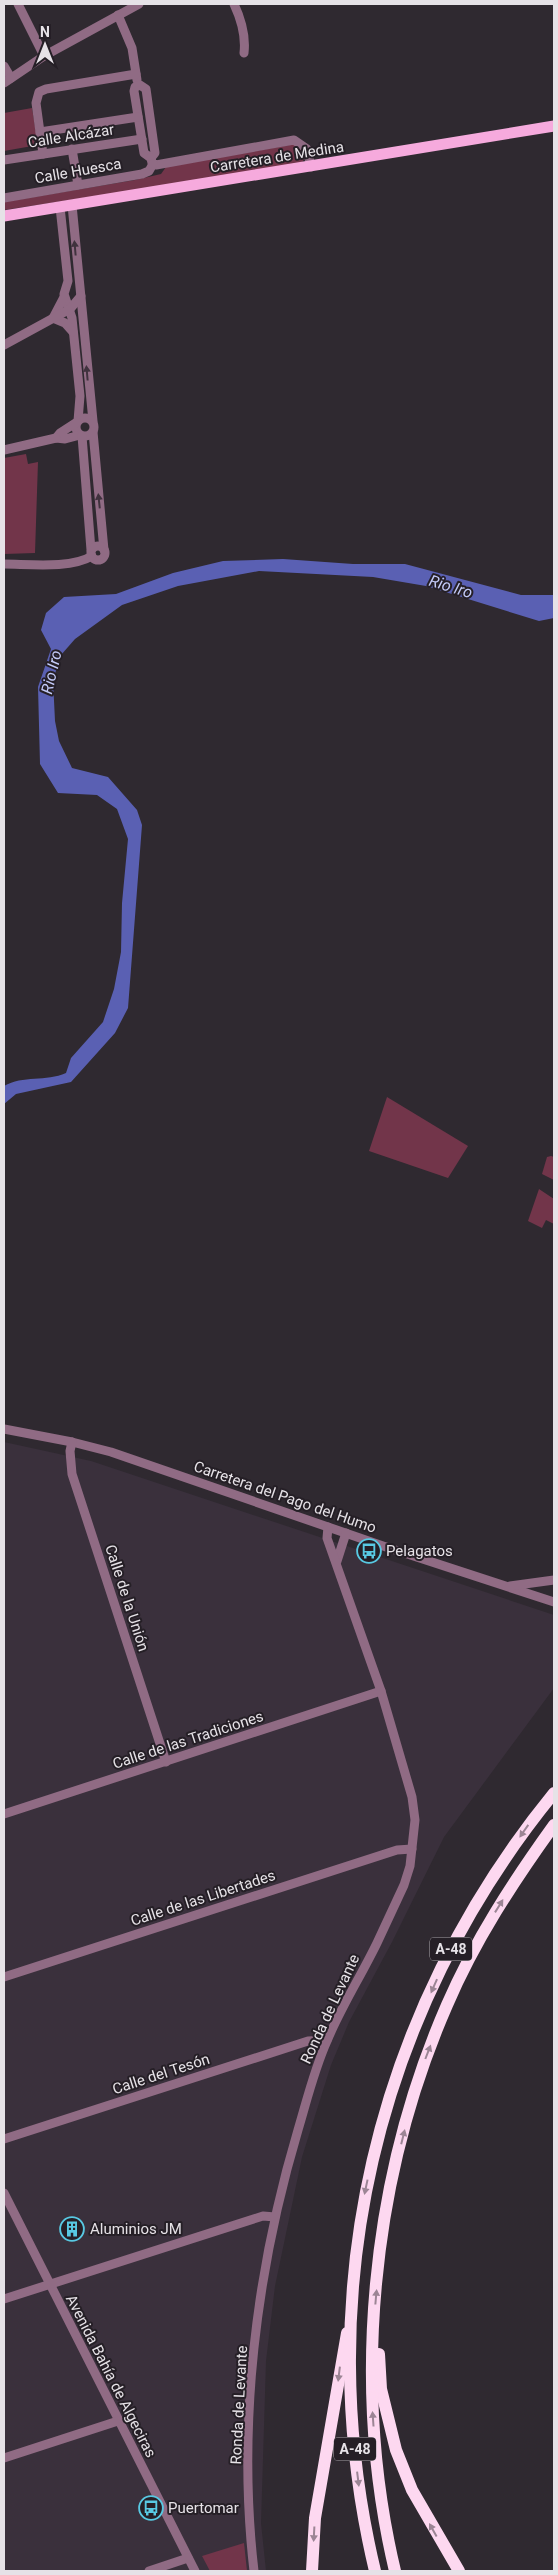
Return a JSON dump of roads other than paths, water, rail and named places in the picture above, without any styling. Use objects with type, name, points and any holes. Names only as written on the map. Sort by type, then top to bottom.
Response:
[{"type":"highway","name":"A-48","points":[[375,2571],[364,2518],[354,2444],[349,2326],[361,2208],[374,2149],[401,2062],[442,1967],[477,1902],[502,1862],[554,1793]]},
{"type":"highway","name":"A-48","points":[[395,2571],[382,2504],[375,2440],[372,2370],[376,2303],[387,2210],[421,2070],[447,2005],[468,1961],[496,1911],[554,1825]]},
{"type":"highway","points":[[312,2571],[315,2518],[333,2418],[343,2346],[349,2326]]},
{"type":"highway","points":[[374,2345],[380,2356],[381,2389],[396,2450],[412,2490],[459,2571]]},
{"type":"main road","name":"Carretera de Medina","points":[[4,216],[554,126]]},
{"type":"street","points":[[18,4],[44,56]]},
{"type":"street","points":[[4,66],[8,81],[44,56],[139,4]]},
{"type":"street","points":[[234,4],[240,18],[245,44],[244,53]]},
{"type":"street","points":[[118,15],[132,48],[138,85],[134,91],[138,117],[145,155],[152,161],[155,153],[146,89],[142,85],[138,85]]},
{"type":"street","points":[[43,154],[36,99],[42,90],[136,74]]},
{"type":"street","points":[[40,132],[138,117]]},
{"type":"street","name":"Calle Alcázar","points":[[4,160],[142,139]]},
{"type":"street","name":"Calle Huesca","points":[[4,198],[146,173],[152,161],[294,140],[307,148],[311,167]]},
{"type":"street","points":[[72,149],[78,185]]},
{"type":"street","points":[[4,564],[71,563],[84,561],[91,553],[81,436],[76,431],[80,396],[70,309],[65,295],[68,281],[66,206]]},
{"type":"street","points":[[66,206],[79,296],[104,550],[104,555],[100,559],[91,553]]},
{"type":"street","points":[[53,318],[72,286],[79,296]]},
{"type":"street","points":[[65,295],[72,303],[79,296]]},
{"type":"street","points":[[4,344],[70,309],[79,296]]},
{"type":"street","points":[[53,318],[65,323],[73,332]]},
{"type":"street","points":[[56,438],[60,433],[85,418],[92,421]]},
{"type":"street","points":[[4,450],[56,438],[88,436],[93,432]]},
{"type":"street","name":"Carretera del Pago del Humo","points":[[4,1429],[72,1442],[120,1455],[554,1602]]},
{"type":"street","name":"Calle de la Unión","points":[[72,1442],[70,1451],[72,1474],[166,1762]]},
{"type":"street","points":[[328,1527],[327,1538],[342,1544]]},
{"type":"street","points":[[337,1561],[346,1533]]},
{"type":"street","name":"Ronda de Levante","points":[[254,2571],[249,2472],[251,2401],[255,2344],[275,2217],[312,2082],[327,2040],[404,1885],[410,1866],[415,1820],[412,1797],[381,1691],[337,1561],[327,1538]]},
{"type":"street","points":[[510,1586],[554,1580]]},
{"type":"street","name":"Calle de las Tradiciones","points":[[4,1814],[381,1691]]},
{"type":"street","name":"Calle de las Libertades","points":[[4,1977],[397,1850],[412,1849]]},
{"type":"street","name":"Calle del Tesón","points":[[4,2139],[308,2041],[327,2040]]},
{"type":"street","name":"Avenida Bahía de Algeciras","points":[[4,2193],[195,2571]]},
{"type":"street","points":[[4,2299],[262,2216],[275,2217]]},
{"type":"street","points":[[4,2458],[118,2421]]},
{"type":"street","points":[[149,2571],[188,2558]]},
{"type":"water","name":"Rio Iro","points":[[283,559],[353,564],[405,564],[521,595],[554,595],[554,618],[539,621],[426,586],[373,577],[259,571],[178,586],[122,605],[75,639],[61,655],[53,680],[55,721],[59,741],[72,768],[108,777],[137,810],[142,825],[128,1008],[115,1033],[71,1082],[16,1094],[4,1104],[4,1086],[19,1081],[58,1076],[66,1073],[71,1058],[103,1022],[114,989],[121,952],[122,903],[128,839],[117,809],[97,795],[58,793],[40,764],[38,687],[51,649],[41,630],[46,613],[64,597],[116,594],[173,573],[223,561]]},
{"type":"place","name":"Pelagatos","points":[[369,1551]]},
{"type":"place","name":"Aluminios JM","points":[[72,2229]]},
{"type":"place","name":"Puertomar","points":[[151,2508]]}]
